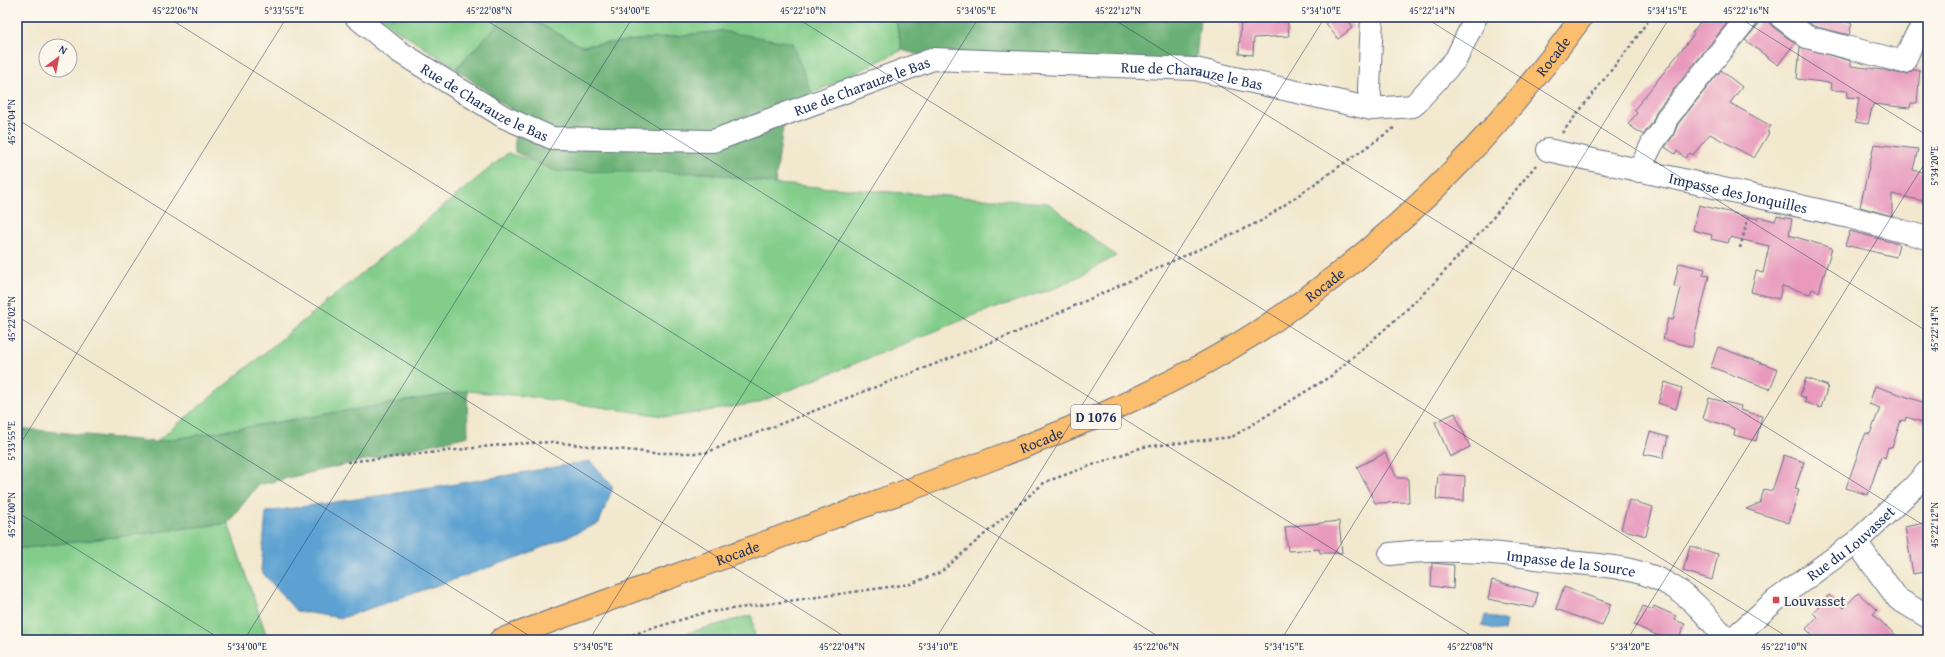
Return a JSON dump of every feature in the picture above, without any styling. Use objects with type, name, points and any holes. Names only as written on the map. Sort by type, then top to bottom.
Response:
[{"type":"main road","name":"Rocade","points":[[500,640],[980,464],[1072,428],[1164,385],[1223,353],[1295,306],[1345,269],[1398,225],[1445,180],[1496,126],[1547,65],[1582,17]]},
{"type":"street","name":"Rue de Charauze le Bas","points":[[356,17],[398,51],[504,117],[552,138],[713,141],[933,59],[1196,69],[1372,109],[1413,106],[1456,59],[1476,17]]},
{"type":"street","points":[[1372,17],[1369,90],[1372,109]]},
{"type":"street","points":[[1639,171],[1652,144],[1663,129],[1667,118],[1748,17]]},
{"type":"street","points":[[1780,17],[1807,37],[1904,62],[1914,39],[1928,18]]},
{"type":"street","name":"Impasse des Jonquilles","points":[[1548,150],[1849,217],[1928,238]]},
{"type":"street","name":"Rue du Louvasset","points":[[1731,640],[1776,600],[1856,542],[1908,493],[1928,471]]},
{"type":"street","points":[[1856,542],[1898,599],[1928,618]]},
{"type":"street","name":"Impasse de la Source","points":[[1390,554],[1415,551],[1484,551],[1639,571],[1674,587],[1700,608],[1727,640]]},
{"type":"path","points":[[347,462],[510,444],[552,442],[654,453],[705,453],[1016,333],[1263,220],[1392,130]]},
{"type":"path","points":[[1740,248],[1753,196]]},
{"type":"green space","points":[[377,17],[505,17],[456,68]]},
{"type":"green space","points":[[505,17],[527,17],[581,46],[722,31],[792,43],[812,94],[783,127],[775,184],[707,173],[555,171],[515,152],[514,112],[456,69]]},
{"type":"green space","points":[[527,17],[895,17],[902,50],[812,94],[722,31],[581,46]]},
{"type":"green space","points":[[895,17],[1205,17],[1200,19],[1195,69],[933,59],[902,50]]},
{"type":"green space","points":[[508,153],[551,168],[707,173],[775,184],[1048,203],[1116,256],[1061,286],[980,313],[757,403],[670,417],[523,396],[467,391],[156,442]]},
{"type":"green space","points":[[467,391],[468,436],[258,485],[228,523],[17,549],[17,428],[156,442]]},
{"type":"green space","points":[[228,523],[268,640],[17,640],[17,549]]},
{"type":"green space","points":[[752,615],[755,640],[662,640]]},
{"type":"water","points":[[590,461],[613,487],[599,523],[522,556],[342,618],[296,611],[261,571],[266,512],[438,487]]},
{"type":"water","points":[[1485,615],[1506,621],[1504,631],[1482,626]]},
{"type":"building","points":[[1241,17],[1263,19],[1264,17],[1287,17],[1289,36],[1254,38],[1253,55],[1239,54]]},
{"type":"building","points":[[1321,17],[1346,17],[1353,27],[1338,39]]},
{"type":"building","points":[[1704,17],[1732,17],[1657,110],[1652,123],[1643,135],[1628,124],[1637,113],[1634,110],[1694,34],[1692,33]]},
{"type":"building","points":[[1760,17],[1764,17],[1773,27],[1795,43],[1778,65],[1745,40],[1758,25]]},
{"type":"building","points":[[1811,17],[1828,17],[1852,23],[1849,35],[1813,26],[1810,23]]},
{"type":"building","points":[[1800,47],[1851,61],[1851,66],[1901,74],[1907,74],[1913,70],[1920,70],[1917,103],[1911,103],[1910,108],[1873,104],[1868,124],[1855,122],[1859,98],[1847,97],[1848,91],[1830,90],[1831,83],[1797,79]]},
{"type":"building","points":[[1721,70],[1742,87],[1730,103],[1771,126],[1767,132],[1769,133],[1754,158],[1710,134],[1693,155],[1690,153],[1685,158],[1677,151],[1675,154],[1665,147],[1673,136],[1678,124]]},
{"type":"building","points":[[1874,144],[1918,149],[1913,170],[1928,173],[1928,202],[1892,194],[1892,216],[1860,207]]},
{"type":"building","points":[[1699,205],[1758,219],[1759,217],[1775,221],[1777,216],[1792,219],[1789,235],[1832,248],[1819,292],[1812,289],[1810,294],[1782,286],[1779,299],[1751,292],[1756,271],[1763,273],[1769,246],[1730,237],[1728,243],[1711,239],[1712,235],[1693,230]]},
{"type":"building","points":[[1850,231],[1899,244],[1896,257],[1845,245]]},
{"type":"building","points":[[1679,263],[1705,269],[1703,275],[1709,276],[1692,347],[1663,339],[1668,319],[1673,320],[1681,288],[1674,286]]},
{"type":"building","points":[[1718,347],[1778,369],[1770,389],[1711,367]]},
{"type":"building","points":[[1806,378],[1828,386],[1821,408],[1805,402],[1806,398],[1800,396]]},
{"type":"building","points":[[1665,382],[1682,388],[1676,409],[1658,403]]},
{"type":"building","points":[[1875,386],[1928,404],[1928,413],[1925,423],[1906,417],[1905,421],[1901,420],[1892,448],[1888,447],[1885,458],[1881,456],[1868,495],[1846,488],[1862,442],[1866,433],[1870,434],[1880,408],[1869,404]]},
{"type":"building","points":[[1709,398],[1741,406],[1740,410],[1762,416],[1756,441],[1734,435],[1735,429],[1703,418]]},
{"type":"building","points":[[1455,413],[1470,447],[1450,457],[1435,422]]},
{"type":"building","points":[[1650,432],[1668,437],[1663,458],[1644,454]]},
{"type":"building","points":[[1385,453],[1397,478],[1408,478],[1409,502],[1375,503],[1357,467]]},
{"type":"building","points":[[1784,455],[1804,462],[1795,489],[1799,490],[1789,523],[1746,509],[1760,503],[1764,489],[1772,491]]},
{"type":"building","points":[[1438,474],[1465,476],[1464,501],[1436,499]]},
{"type":"building","points":[[1629,500],[1653,507],[1646,536],[1621,529]]},
{"type":"building","points":[[1339,521],[1342,553],[1320,553],[1319,549],[1288,551],[1285,527]]},
{"type":"building","points":[[1925,523],[1928,539],[1928,571],[1913,574],[1905,527]]},
{"type":"building","points":[[1690,546],[1718,554],[1712,580],[1683,571]]},
{"type":"building","points":[[1432,563],[1454,565],[1453,589],[1431,586]]},
{"type":"building","points":[[1492,580],[1538,593],[1534,608],[1488,599]]},
{"type":"building","points":[[1564,587],[1611,604],[1602,626],[1556,609]]},
{"type":"building","points":[[1858,593],[1877,610],[1873,614],[1901,640],[1817,640],[1806,629],[1817,617],[1813,613],[1829,595],[1844,608]]},
{"type":"building","points":[[1643,606],[1652,610],[1654,606],[1676,616],[1675,620],[1685,624],[1678,640],[1668,640],[1634,625]]},
{"type":"place","name":"Louvasset","points":[[1776,600]]}]
